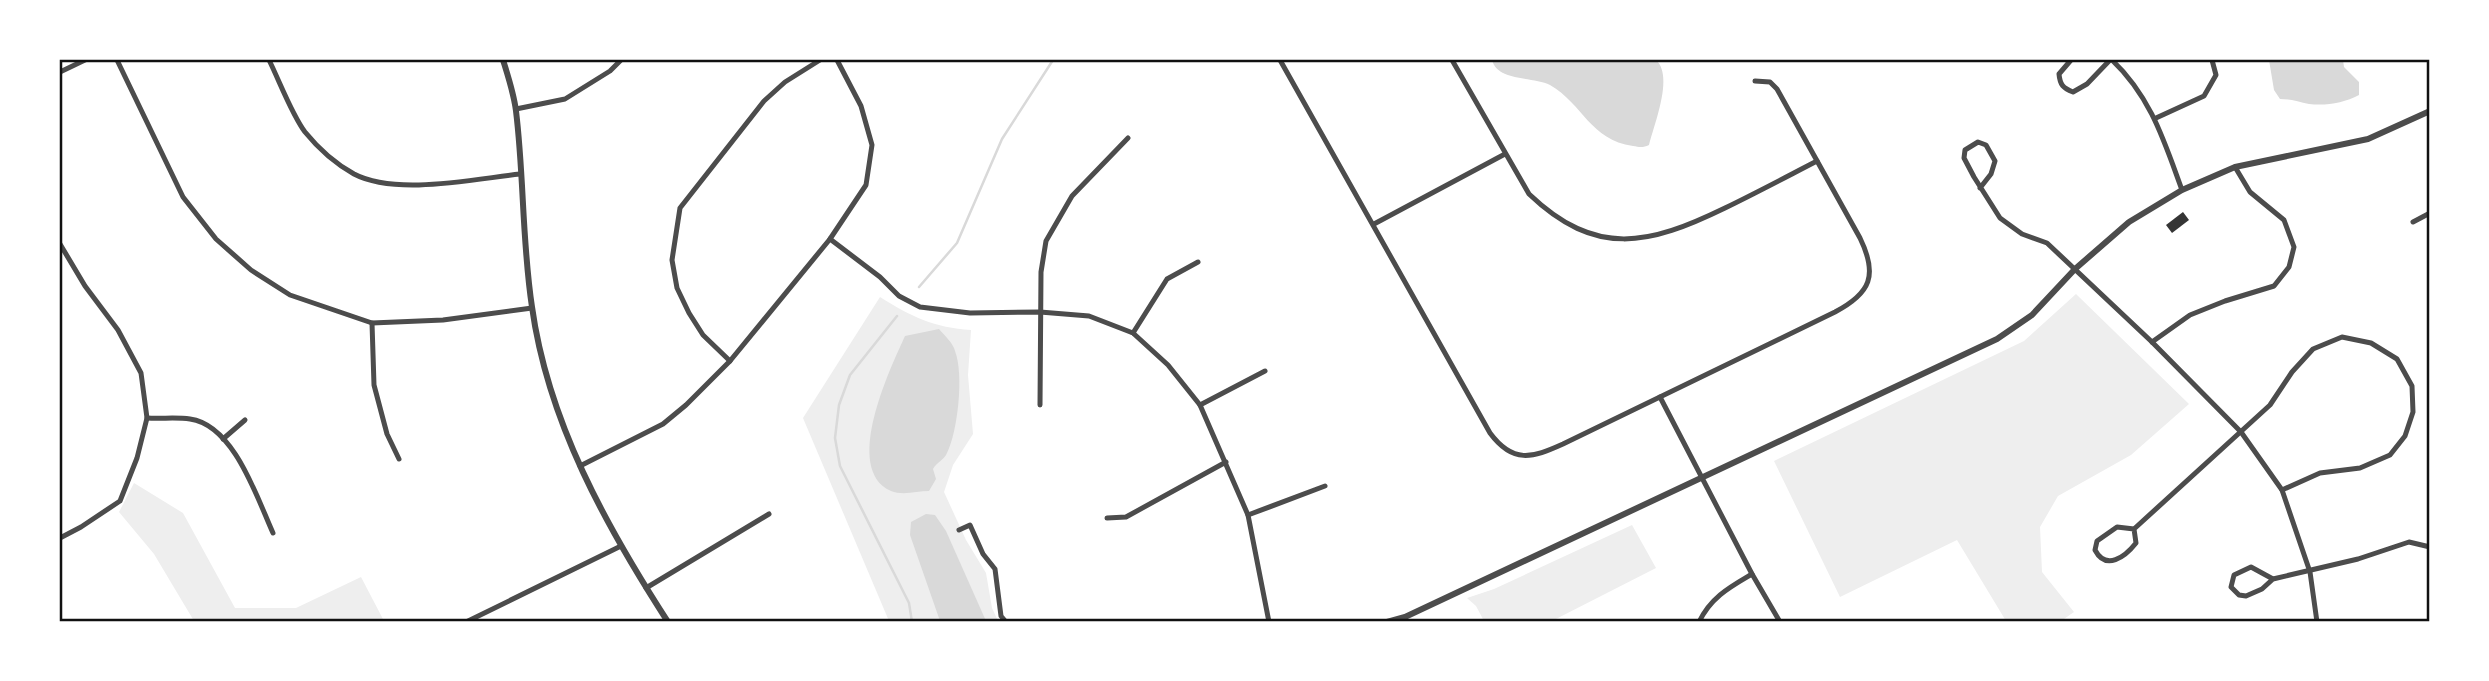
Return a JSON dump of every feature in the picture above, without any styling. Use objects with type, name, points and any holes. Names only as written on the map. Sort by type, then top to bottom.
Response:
[{"type":"street","points":[[60,72],[85,60]]},
{"type":"street","points":[[117,60],[183,197],[216,239],[251,270],[290,295],[372,323],[443,320],[532,308]]},
{"type":"street","points":[[269,60],[303,130],[329,156],[355,174],[390,184],[425,185],[520,174]]},
{"type":"street","points":[[503,60],[516,109],[532,308],[544,367],[559,417],[580,466],[621,546],[668,621]]},
{"type":"street","points":[[516,109],[565,99],[610,71],[621,60]]},
{"type":"street","points":[[730,361],[703,335],[688,313],[677,288],[671,260],[680,208],[764,101],[785,82],[820,60]]},
{"type":"street","points":[[580,466],[663,424],[686,405],[730,361],[830,239],[866,185],[872,145],[861,106],[837,60]]},
{"type":"street","points":[[1280,60],[1490,433],[1502,447],[1518,456],[1538,455],[1660,397],[1835,312],[1850,304],[1865,289],[1871,272],[1868,254],[1777,89],[1770,82],[1755,81]]},
{"type":"street","points":[[1452,60],[1529,194],[1572,227],[1595,235],[1622,239],[1649,238],[1676,230],[1816,161]]},
{"type":"street","points":[[2071,60],[2059,74],[2064,89],[2073,92],[2087,85],[2111,60],[2130,76],[2156,118],[2182,190]]},
{"type":"street","points":[[2156,118],[2204,96],[2216,75],[2212,60]]},
{"type":"street","points":[[1387,621],[1406,619],[1997,339],[2032,315],[2075,269],[2129,222],[2182,190],[2235,167],[2368,139],[2430,111]]},
{"type":"street","points":[[1041,405],[1041,272],[1046,241],[1072,196],[1128,138]]},
{"type":"street","points":[[1980,188],[1991,174],[1995,161],[1986,145],[1978,142],[1965,150],[1964,158],[1980,188],[2000,218],[2022,234],[2048,243],[2241,432],[2283,490],[2310,572],[2317,621]]},
{"type":"street","points":[[1374,224],[1505,154]]},
{"type":"street","points":[[2152,342],[2190,315],[2224,301],[2274,286],[2289,268],[2294,247],[2284,220],[2250,192],[2235,167]]},
{"type":"street","points":[[2413,222],[2430,213]]},
{"type":"street","points":[[830,239],[880,277],[899,296],[920,307],[970,313],[1040,312],[1089,316],[1133,333],[1168,365],[1200,405],[1248,515],[1269,621]]},
{"type":"street","points":[[60,244],[85,286],[118,330],[141,373],[147,418],[137,458],[120,501],[60,538]]},
{"type":"street","points":[[1133,333],[1167,279],[1198,262]]},
{"type":"street","points":[[372,323],[374,385],[387,434],[399,459]]},
{"type":"street","points":[[2134,529],[2136,543],[2132,548],[2114,560],[2103,561],[2099,558],[2095,550],[2097,541],[2117,527],[2134,529],[2270,405],[2292,372],[2313,349],[2342,337],[2371,343],[2397,359],[2412,386],[2413,411],[2405,436],[2390,455],[2360,468],[2320,473],[2283,490]]},
{"type":"street","points":[[1200,405],[1265,371]]},
{"type":"street","points":[[1660,397],[1752,574],[1780,621]]},
{"type":"street","points":[[147,418],[193,419],[217,432],[237,454],[273,533]]},
{"type":"street","points":[[223,439],[245,420]]},
{"type":"street","points":[[1107,518],[1126,517],[1226,462]]},
{"type":"street","points":[[1248,515],[1325,486]]},
{"type":"street","points":[[646,588],[769,514]]},
{"type":"street","points":[[959,530],[970,525],[983,554],[995,569],[1001,616],[1006,621]]},
{"type":"street","points":[[2273,579],[2251,567],[2234,575],[2231,587],[2239,596],[2246,596],[2262,589],[2273,579],[2374,555],[2409,542],[2430,547]]},
{"type":"street","points":[[466,621],[621,546]]},
{"type":"street","points":[[1699,621],[1719,594],[1752,574]]},
{"type":"shaded area","points":[[1492,60],[1656,60],[1661,67],[1663,88],[1649,145],[1633,146],[1607,137],[1550,85],[1501,72]]},
{"type":"shaded area","points":[[2269,60],[2343,60],[2344,67],[2359,82],[2359,95],[2322,105],[2280,99],[2274,90]]},
{"type":"shaded area","points":[[2076,294],[2189,404],[2131,455],[2058,496],[2040,527],[2042,572],[2074,612],[2061,621],[2006,621],[1957,540],[1840,597],[1774,461],[2024,341]]},
{"type":"shaded area","points":[[880,297],[923,320],[946,327],[971,330],[968,375],[973,434],[953,465],[944,492],[966,540],[986,573],[992,608],[998,621],[889,621],[803,418]]},
{"type":"shaded area","points":[[939,329],[952,345],[958,361],[958,402],[951,443],[946,455],[933,469],[936,479],[929,491],[891,491],[877,479],[870,462],[870,441],[881,394],[905,336]]},
{"type":"shaded area","points":[[134,483],[183,513],[235,608],[296,608],[361,577],[384,621],[194,621],[154,554],[119,512]]},
{"type":"shaded area","points":[[926,514],[935,515],[946,531],[986,621],[940,621],[910,535],[911,522]]},
{"type":"shaded area","points":[[1632,525],[1656,568],[1552,621],[1484,621],[1476,606],[1467,598],[1494,589]]},
{"type":"building","points":[[2183,212],[2189,220],[2172,233],[2166,225]]},
{"type":"waterway","points":[[919,287],[957,243],[1002,139],[1053,60]]},
{"type":"waterway","points":[[897,316],[850,375],[839,405],[835,438],[840,466],[909,603],[912,622]]}]
